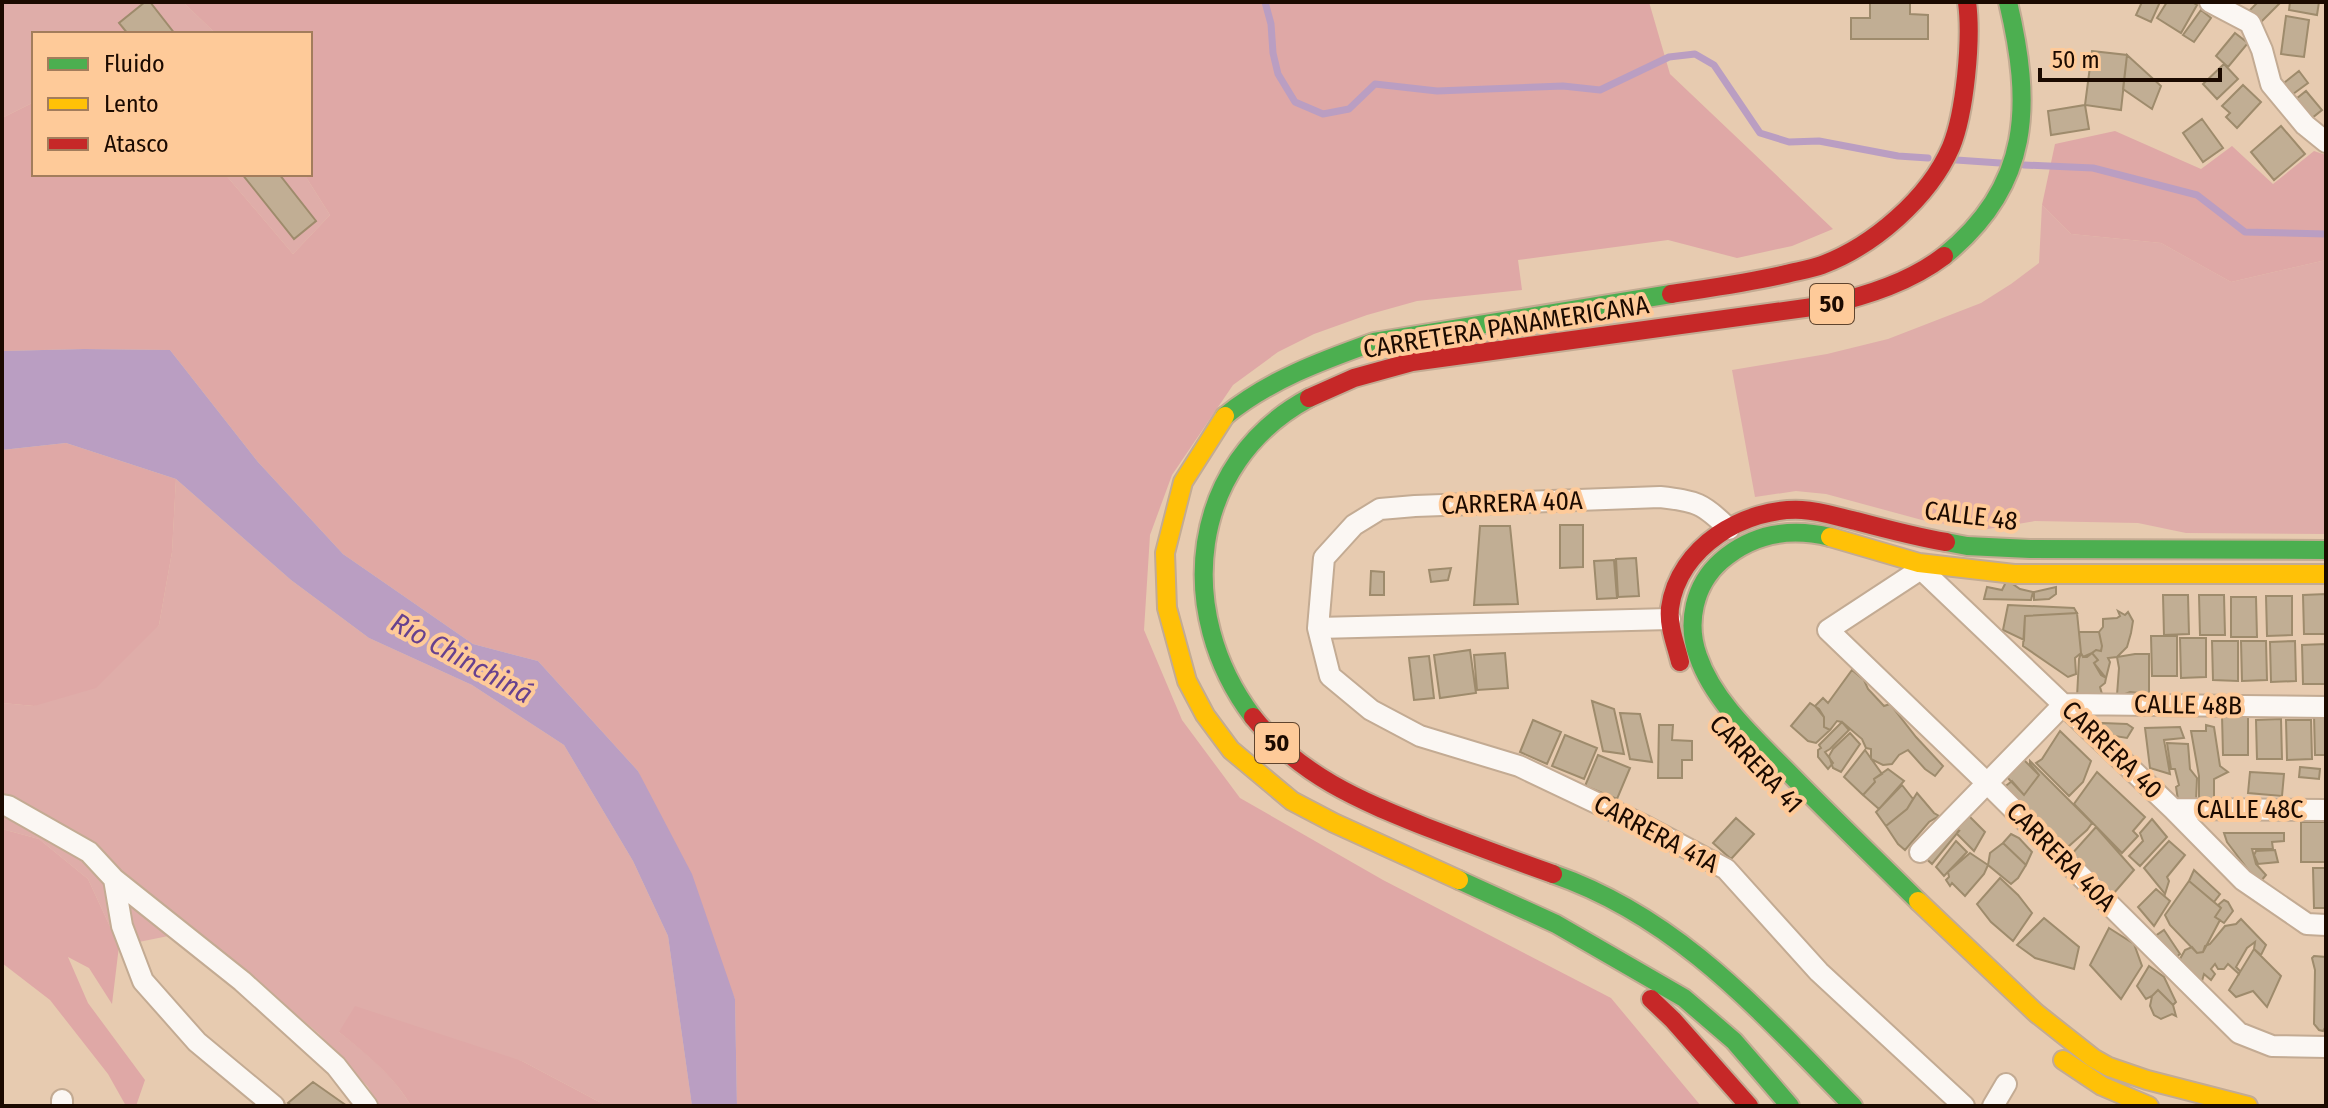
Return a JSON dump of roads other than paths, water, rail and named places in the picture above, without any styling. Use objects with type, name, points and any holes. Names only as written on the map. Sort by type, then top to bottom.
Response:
[{"type":"main road","name":"CARRETERA PANAMERICANA","points":[[1790,1106],[1734,1041],[1684,998],[1556,924],[1334,823],[1292,801],[1261,777],[1231,750],[1205,715],[1187,681],[1167,608],[1165,553],[1183,482],[1224,417],[1248,397],[1272,383],[1374,342],[1746,283],[1822,265],[1859,246],[1896,220],[1927,187],[1951,147],[1963,98],[1970,25],[1967,2]]},
{"type":"main road","name":"CARRETERA PANAMERICANA","points":[[1853,1106],[1740,991],[1682,942],[1607,896],[1365,802],[1310,773],[1276,742],[1243,704],[1223,669],[1204,602],[1207,530],[1216,498],[1238,458],[1265,427],[1294,405],[1331,386],[1384,368],[1831,304],[1879,290],[1916,274],[1946,256],[1969,238],[1988,215],[2004,188],[2015,154],[2023,109],[2020,57],[2008,2]]},
{"type":"main road","name":"CALLE 48","points":[[1670,619],[1670,603],[1685,567],[1697,553],[1729,529],[1761,514],[1801,509],[1967,546],[2326,550]]},
{"type":"main road","name":"CALLE 48","points":[[1693,635],[1691,616],[1696,596],[1709,575],[1735,550],[1767,535],[1782,532],[1830,537],[1922,566],[2030,575],[2326,574]]},
{"type":"main road","points":[[1670,619],[1682,672],[1687,680]]},
{"type":"main road","name":"CARRERA 41","points":[[1693,635],[1697,654],[1715,689],[1736,716],[1945,928],[2063,1038],[2096,1060],[2139,1077],[2248,1106]]},
{"type":"main road","points":[[1896,905],[1918,926]]},
{"type":"main road","points":[[1597,947],[1673,1020],[1749,1106]]},
{"type":"main road","points":[[2053,1054],[2102,1086],[2149,1106]]},
{"type":"street","points":[[2210,2],[2250,23],[2262,50],[2271,84],[2305,125],[2326,142]]},
{"type":"street","name":"CARRERA 40A","points":[[1318,628],[1324,558],[1354,525],[1380,509],[1660,497],[1692,500],[1710,510],[1729,529]]},
{"type":"street","points":[[1922,566],[1927,539]]},
{"type":"street","name":"CARRERA 40A","points":[[1922,566],[1828,630],[2239,1033],[2272,1046],[2319,1047]]},
{"type":"street","name":"CARRERA 40","points":[[1922,566],[2243,880],[2316,924]]},
{"type":"street","points":[[1318,628],[1670,619]]},
{"type":"street","name":"CARRERA 41A","points":[[1318,628],[1330,676],[1371,710],[1420,736],[1519,766],[1645,826],[1726,869],[1819,972],[1964,1106]]},
{"type":"street","points":[[1920,852],[2064,704]]},
{"type":"street","name":"CALLE 48B","points":[[2064,704],[2326,707]]},
{"type":"street","points":[[2,805],[89,852],[114,879],[242,981],[336,1066],[367,1106]]},
{"type":"street","name":"CALLE 48C","points":[[2173,809],[2326,810]]},
{"type":"street","points":[[114,879],[122,926],[143,981],[197,1042],[274,1106]]},
{"type":"street","points":[[1993,1106],[2006,1084]]},
{"type":"water","name":"Río Chinchiná","points":[[170,350],[258,462],[343,554],[473,644],[538,661],[638,771],[692,874],[735,999],[737,1106],[692,1106],[668,936],[633,861],[564,745],[472,685],[369,638],[291,580],[176,479],[66,443],[2,450],[2,351]]},
{"type":"waterway","points":[[1265,2],[1278,74],[1295,102],[1323,114],[1349,109],[1375,84],[1437,91],[1563,86],[1600,90],[1669,57],[1695,54],[1714,65],[1760,133],[1789,142],[1819,141],[1898,156],[1928,158]]},
{"type":"waterway","points":[[1956,160],[2000,163]]},
{"type":"waterway","points":[[2024,165],[2093,168],[2197,195],[2245,232],[2326,234]]}]
